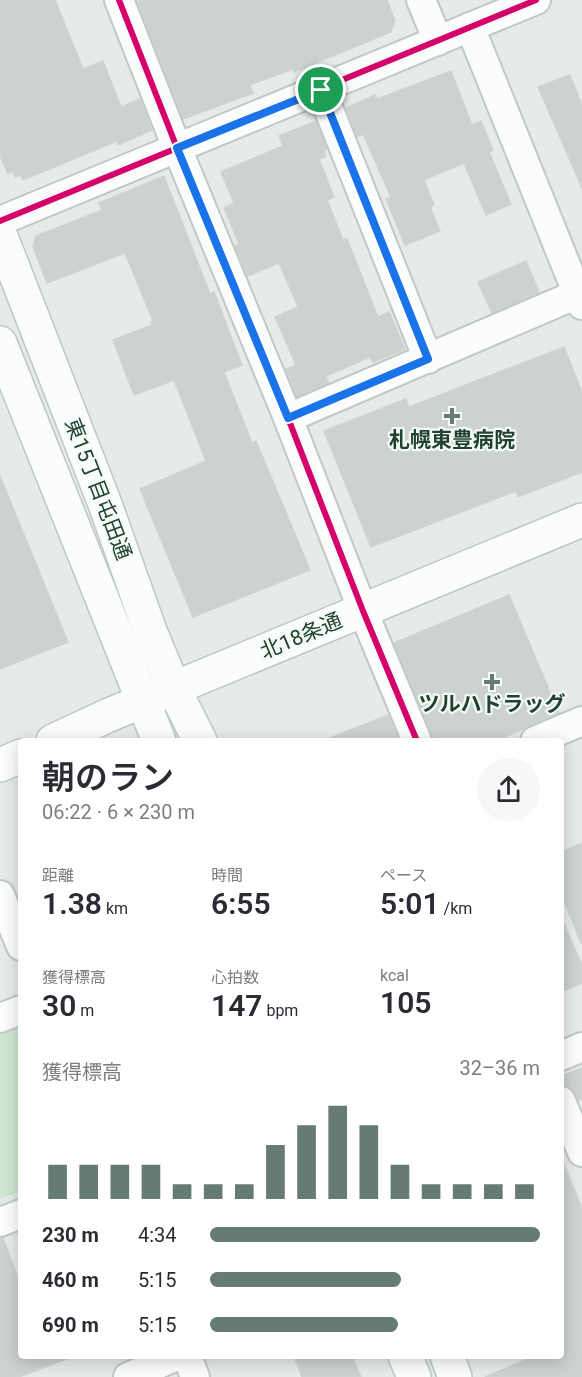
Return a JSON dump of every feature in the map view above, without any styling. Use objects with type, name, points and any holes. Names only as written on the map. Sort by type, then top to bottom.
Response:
[{"type":"street","points":[[119,0],[416,738]]},
{"type":"street","points":[[421,0],[438,41]]},
{"type":"street","points":[[0,221],[536,0]]},
{"type":"street","points":[[288,418],[580,297],[470,27]]},
{"type":"street","points":[[321,90],[428,359]]},
{"type":"street","name":"東15丁目屯田通","points":[[0,234],[105,504],[150,631],[174,689],[198,738]]},
{"type":"street","name":"東15丁目屯田通","points":[[0,343],[158,738]]},
{"type":"street","name":"北18条通","points":[[60,738],[582,520]]},
{"type":"street","points":[[546,738],[580,729]]},
{"type":"street","points":[[0,765],[18,757]]},
{"type":"street","points":[[0,895],[18,939]]},
{"type":"street","points":[[0,1018],[18,1011]]},
{"type":"street","points":[[564,1055],[582,1047]]},
{"type":"street","points":[[564,1108],[582,1152]]},
{"type":"street","points":[[0,1222],[18,1215]]},
{"type":"street","points":[[128,1377],[170,1359]]},
{"type":"street","points":[[188,1359],[195,1377]]},
{"type":"street","points":[[406,1359],[414,1377]]},
{"type":"street","points":[[448,1359],[455,1377]]},
{"type":"green space","points":[[18,1017],[18,1192],[0,1199],[0,1025]]},
{"type":"building","points":[[0,0],[55,0],[83,69],[103,61],[121,107],[140,99],[152,130],[118,145],[117,141],[23,180],[20,175],[15,177],[13,171],[8,174],[0,156]]},
{"type":"building","points":[[137,0],[387,0],[395,21],[391,32],[294,72],[293,69],[250,85],[253,93],[183,119]]},
{"type":"building","points":[[451,71],[472,125],[481,121],[493,150],[489,152],[511,204],[486,215],[464,163],[424,180],[434,205],[430,207],[440,231],[405,245],[386,199],[391,197],[363,134],[357,137],[346,108],[375,95],[377,99]]},
{"type":"building","points":[[570,75],[582,105],[582,188],[538,87]]},
{"type":"building","points":[[316,121],[327,149],[324,151],[326,156],[319,159],[334,197],[327,200],[343,240],[347,239],[378,317],[389,312],[405,349],[373,362],[370,357],[326,376],[329,383],[297,396],[286,369],[296,365],[275,317],[298,307],[279,263],[248,276],[235,246],[239,244],[224,208],[234,203],[221,172],[283,146],[279,136]]},
{"type":"building","points":[[164,176],[210,294],[214,292],[242,365],[224,372],[252,443],[256,441],[310,570],[193,617],[140,489],[206,461],[174,380],[134,395],[113,340],[152,325],[153,321],[125,253],[47,283],[33,247],[36,236],[102,210],[99,203]]},
{"type":"building","points":[[526,261],[539,292],[492,313],[478,282]]},
{"type":"building","points":[[564,347],[582,392],[582,472],[518,497],[516,491],[371,547],[324,431],[406,399],[409,407]]},
{"type":"building","points":[[0,476],[68,642],[0,669]]},
{"type":"building","points":[[509,595],[559,713],[503,738],[432,738],[394,643]]},
{"type":"building","points":[[388,715],[398,738],[330,738]]},
{"type":"building","points":[[582,843],[582,943],[564,900],[564,851]]},
{"type":"building","points":[[564,923],[582,966],[582,983],[564,991]]},
{"type":"building","points":[[582,1068],[582,1099],[579,1100],[571,1088],[564,1086],[564,1075]]},
{"type":"building","points":[[564,1165],[582,1208],[582,1377],[485,1377],[528,1359],[564,1359]]},
{"type":"building","points":[[0,1238],[3,1238],[18,1278],[18,1359],[66,1359],[19,1377],[0,1377]]},
{"type":"building","points":[[295,1359],[353,1359],[361,1377],[302,1377]]},
{"type":"cycle path","points":[[119,0],[416,738]]},
{"type":"cycle path","points":[[0,221],[536,0]]},
{"type":"place","name":"札幌東豊病院","points":[[452,416]]},
{"type":"place","name":"ツルハドラッグ","points":[[492,682]]},
{"type":"route","points":[[321,90],[428,359],[288,418],[177,148],[321,90]]}]
